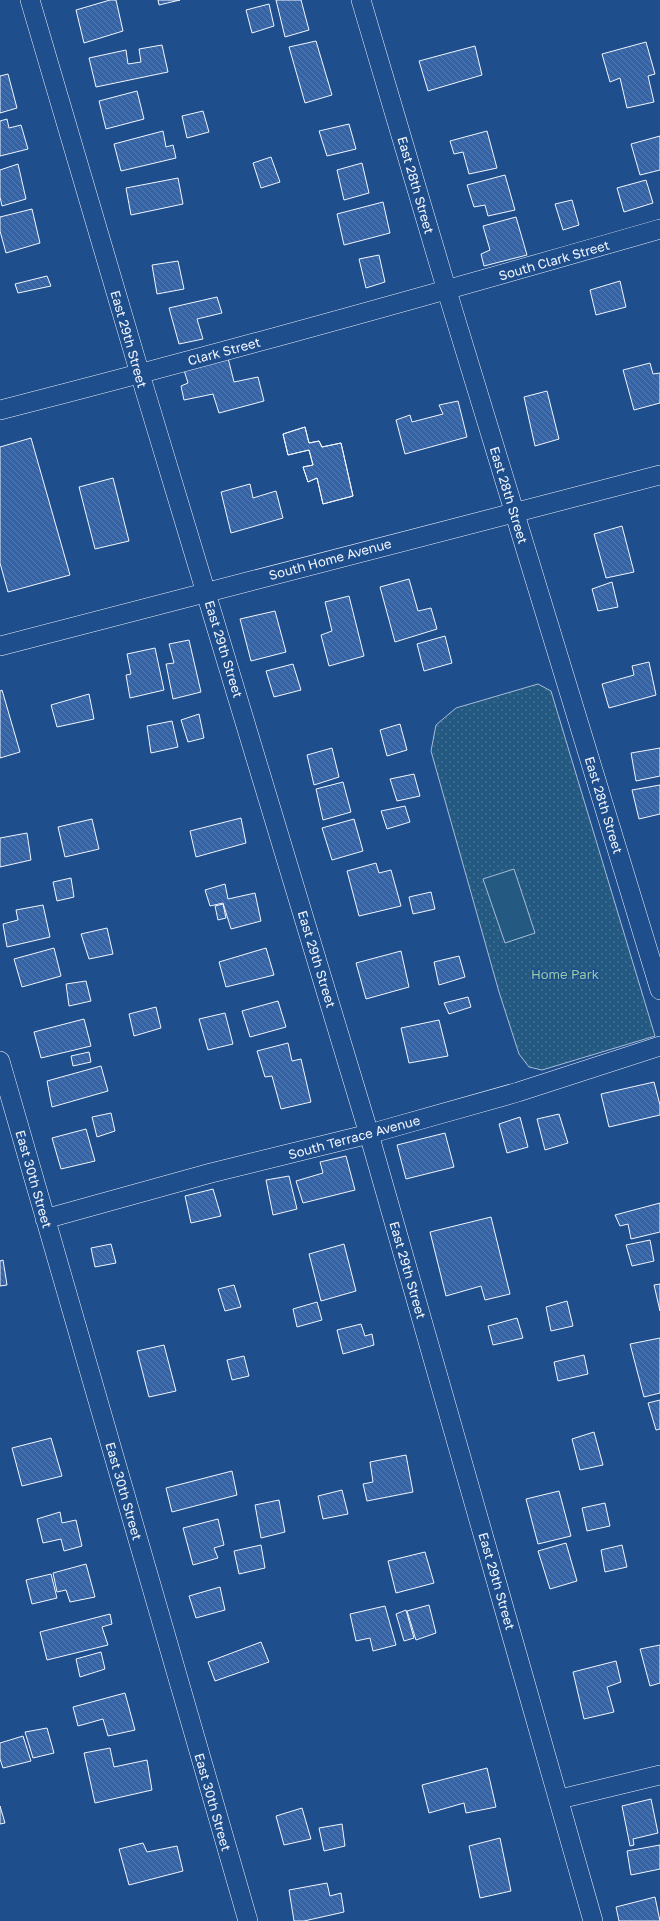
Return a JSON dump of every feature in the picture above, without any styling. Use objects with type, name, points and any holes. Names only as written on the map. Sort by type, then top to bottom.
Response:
[{"type":"street","name":"East 29th Street","points":[[30,0],[140,374],[370,1134],[560,1799],[593,1921]]},
{"type":"street","name":"East 28th Street","points":[[361,0],[447,291],[660,990]]},
{"type":"street","name":"South Clark Street","points":[[447,291],[660,229]]},
{"type":"street","name":"Clark Street","points":[[0,410],[140,374],[447,291]]},
{"type":"street","name":"South Home Avenue","points":[[0,646],[206,591],[660,474]]},
{"type":"street","name":"South Terrace Avenue","points":[[45,1219],[212,1173],[370,1134],[518,1092],[660,1046]]},
{"type":"street","name":"East 30th Street","points":[[0,1061],[248,1921]]},
{"type":"street","points":[[560,1799],[660,1775]]},
{"type":"green space","name":"Home Park","points":[[538,684],[551,691],[655,1036],[542,1070],[529,1067],[519,1054],[499,992],[431,751],[436,725],[456,708]]},
{"type":"green space","points":[[514,869],[535,933],[505,943],[483,879]]},
{"type":"building","points":[[110,0],[116,0],[123,31],[84,43],[76,10]]},
{"type":"building","points":[[158,0],[180,0],[159,5]]},
{"type":"building","points":[[276,0],[301,0],[309,30],[285,37]]},
{"type":"building","points":[[269,4],[274,26],[252,33],[246,10]]},
{"type":"building","points":[[316,41],[332,95],[305,103],[289,47]]},
{"type":"building","points":[[646,42],[655,74],[648,76],[654,102],[627,108],[620,78],[610,82],[602,54]]},
{"type":"building","points":[[162,45],[168,72],[96,87],[89,58],[126,50],[128,64],[141,62],[139,49]]},
{"type":"building","points":[[475,46],[482,75],[428,91],[419,61]]},
{"type":"building","points":[[8,74],[17,108],[0,113],[0,76]]},
{"type":"building","points":[[137,91],[144,119],[106,129],[99,101]]},
{"type":"building","points":[[203,111],[209,132],[187,138],[182,116]]},
{"type":"building","points":[[7,119],[9,128],[21,125],[28,149],[0,156],[0,121]]},
{"type":"building","points":[[349,124],[356,149],[327,156],[319,131]]},
{"type":"building","points":[[163,131],[166,147],[173,145],[176,158],[121,171],[114,144]]},
{"type":"building","points":[[487,131],[497,168],[469,174],[463,152],[454,154],[450,141]]},
{"type":"building","points":[[660,136],[660,170],[640,175],[631,144]]},
{"type":"building","points":[[271,157],[280,182],[261,188],[253,163]]},
{"type":"building","points":[[362,163],[369,193],[344,200],[337,170]]},
{"type":"building","points":[[18,164],[26,199],[2,206],[0,197],[0,170]]},
{"type":"building","points":[[505,175],[515,210],[488,216],[485,205],[474,207],[467,185]]},
{"type":"building","points":[[178,178],[183,204],[131,215],[126,188]]},
{"type":"building","points":[[646,180],[653,203],[624,212],[617,188]]},
{"type":"building","points":[[572,200],[579,225],[563,230],[555,204]]},
{"type":"building","points":[[383,202],[390,233],[344,245],[337,214]]},
{"type":"building","points":[[32,209],[40,243],[6,253],[0,231],[0,217]]},
{"type":"building","points":[[516,217],[527,255],[484,266],[481,254],[490,250],[483,226]]},
{"type":"building","points":[[379,255],[385,282],[366,288],[359,259]]},
{"type":"building","points":[[178,261],[184,289],[157,294],[152,265]]},
{"type":"building","points":[[47,276],[51,286],[18,293],[15,284]]},
{"type":"building","points":[[620,281],[626,307],[596,315],[590,290]]},
{"type":"building","points":[[217,297],[222,313],[197,319],[203,339],[179,344],[169,308]]},
{"type":"building","points":[[228,358],[234,382],[258,377],[264,401],[219,413],[213,394],[184,400],[181,386],[188,383],[184,370]]},
{"type":"building","points":[[650,363],[653,374],[660,373],[660,403],[634,410],[623,370]]},
{"type":"building","points":[[547,391],[559,439],[535,446],[524,397]]},
{"type":"building","points":[[458,401],[467,437],[405,454],[396,420],[410,415],[412,422],[443,414],[439,405]]},
{"type":"building","points":[[305,427],[309,443],[319,441],[322,447],[341,443],[353,496],[323,504],[317,478],[308,482],[303,467],[313,465],[309,450],[288,455],[283,434]]},
{"type":"building","points":[[305,427],[309,443],[319,441],[322,447],[341,443],[353,496],[323,504],[317,478],[308,482],[303,467],[313,465],[309,450],[288,455],[283,434]]},
{"type":"building","points":[[31,438],[70,575],[8,592],[0,563],[0,447]]},
{"type":"building","points":[[113,478],[129,541],[95,549],[79,487]]},
{"type":"building","points":[[250,484],[253,498],[276,491],[283,518],[231,533],[221,492]]},
{"type":"building","points":[[622,526],[634,572],[606,578],[594,534]]},
{"type":"building","points":[[409,579],[418,611],[431,608],[437,629],[395,642],[380,587]]},
{"type":"building","points":[[612,582],[618,607],[598,611],[592,589]]},
{"type":"building","points":[[349,596],[364,656],[329,666],[321,635],[332,631],[325,602]]},
{"type":"building","points":[[275,611],[286,652],[251,661],[240,619]]},
{"type":"building","points":[[445,636],[452,663],[424,671],[417,644]]},
{"type":"building","points":[[189,640],[201,692],[173,699],[166,664],[174,663],[169,644]]},
{"type":"building","points":[[155,648],[164,690],[130,698],[126,675],[131,674],[127,654]]},
{"type":"building","points":[[649,662],[656,695],[609,708],[602,684],[634,675],[632,666]]},
{"type":"building","points":[[293,664],[301,690],[274,697],[266,671]]},
{"type":"building","points":[[2,690],[20,752],[0,758],[0,691]]},
{"type":"building","points":[[89,694],[94,719],[57,727],[51,705]]},
{"type":"building","points":[[199,714],[204,738],[188,742],[181,720]]},
{"type":"building","points":[[172,721],[178,747],[151,753],[147,726]]},
{"type":"building","points":[[400,724],[407,750],[387,756],[380,730]]},
{"type":"building","points":[[332,748],[339,777],[314,785],[307,755]]},
{"type":"building","points":[[660,748],[660,776],[636,781],[631,753]]},
{"type":"building","points":[[414,774],[420,796],[397,801],[390,779]]},
{"type":"building","points":[[343,782],[351,812],[323,820],[316,789]]},
{"type":"building","points":[[660,785],[660,814],[639,819],[632,790]]},
{"type":"building","points":[[405,806],[410,822],[387,829],[381,811]]},
{"type":"building","points":[[241,818],[246,843],[196,857],[190,831]]},
{"type":"building","points":[[92,819],[99,849],[65,857],[58,827]]},
{"type":"building","points":[[354,819],[363,851],[332,860],[322,828]]},
{"type":"building","points":[[27,833],[31,860],[0,867],[0,838]]},
{"type":"building","points":[[376,863],[379,873],[391,870],[401,906],[359,916],[347,871]]},
{"type":"building","points":[[71,878],[74,897],[57,901],[53,882]]},
{"type":"building","points":[[225,884],[228,899],[255,893],[261,921],[231,929],[223,903],[210,906],[205,890]]},
{"type":"building","points":[[431,892],[435,909],[413,914],[409,897]]},
{"type":"building","points":[[223,904],[226,918],[218,920],[215,906]]},
{"type":"building","points":[[43,905],[50,937],[7,947],[3,924],[18,920],[16,910]]},
{"type":"building","points":[[107,928],[113,954],[89,959],[81,934]]},
{"type":"building","points":[[54,948],[61,976],[22,987],[14,959]]},
{"type":"building","points":[[266,948],[274,975],[226,987],[219,962]]},
{"type":"building","points":[[401,951],[409,987],[366,999],[356,963]]},
{"type":"building","points":[[459,956],[465,977],[439,985],[434,962]]},
{"type":"building","points":[[86,981],[91,1001],[69,1006],[66,984]]},
{"type":"building","points":[[468,997],[471,1007],[449,1014],[444,1003]]},
{"type":"building","points":[[278,1001],[286,1027],[250,1037],[242,1011]]},
{"type":"building","points":[[156,1007],[161,1028],[134,1036],[129,1014]]},
{"type":"building","points":[[225,1013],[233,1044],[208,1050],[199,1019]]},
{"type":"building","points":[[84,1019],[91,1046],[41,1058],[34,1032]]},
{"type":"building","points":[[439,1020],[448,1056],[409,1063],[401,1028]]},
{"type":"building","points":[[288,1043],[292,1061],[301,1059],[311,1102],[281,1109],[272,1076],[265,1077],[257,1051]]},
{"type":"building","points":[[89,1052],[91,1062],[73,1066],[71,1056]]},
{"type":"building","points":[[101,1066],[108,1091],[52,1107],[47,1081]]},
{"type":"building","points":[[654,1082],[660,1105],[660,1115],[609,1127],[601,1094]]},
{"type":"building","points":[[111,1113],[115,1131],[97,1137],[92,1117]]},
{"type":"building","points":[[559,1114],[568,1143],[545,1150],[537,1119]]},
{"type":"building","points":[[520,1117],[528,1147],[507,1153],[499,1124]]},
{"type":"building","points":[[86,1129],[95,1161],[61,1169],[52,1138]]},
{"type":"building","points":[[445,1133],[454,1167],[406,1179],[397,1145]]},
{"type":"building","points":[[346,1156],[355,1190],[303,1203],[296,1181],[323,1173],[320,1162]]},
{"type":"building","points":[[289,1176],[297,1209],[273,1215],[266,1180]]},
{"type":"building","points":[[213,1189],[221,1216],[191,1223],[185,1196]]},
{"type":"building","points":[[660,1203],[660,1232],[631,1239],[628,1224],[620,1226],[615,1215]]},
{"type":"building","points":[[491,1217],[510,1294],[485,1300],[481,1286],[446,1296],[430,1232]]},
{"type":"building","points":[[650,1240],[654,1261],[632,1266],[626,1245]]},
{"type":"building","points":[[111,1244],[116,1263],[95,1267],[91,1248]]},
{"type":"building","points":[[344,1244],[356,1291],[321,1301],[309,1254]]},
{"type":"building","points":[[3,1260],[7,1285],[0,1286],[0,1261]]},
{"type":"building","points":[[660,1284],[660,1311],[654,1285]]},
{"type":"building","points":[[234,1285],[241,1307],[225,1311],[218,1289]]},
{"type":"building","points":[[567,1301],[573,1326],[551,1331],[546,1307]]},
{"type":"building","points":[[317,1302],[322,1320],[297,1327],[293,1309]]},
{"type":"building","points":[[517,1318],[523,1338],[493,1345],[488,1326]]},
{"type":"building","points":[[361,1324],[365,1336],[372,1334],[374,1345],[343,1354],[337,1330]]},
{"type":"building","points":[[660,1338],[660,1393],[644,1397],[630,1344]]},
{"type":"building","points":[[164,1345],[176,1391],[149,1397],[137,1351]]},
{"type":"building","points":[[584,1355],[588,1374],[558,1381],[554,1362]]},
{"type":"building","points":[[244,1356],[249,1376],[232,1380],[227,1360]]},
{"type":"building","points":[[660,1400],[660,1429],[656,1430],[648,1403]]},
{"type":"building","points":[[594,1432],[603,1465],[580,1470],[572,1439]]},
{"type":"building","points":[[51,1438],[62,1476],[22,1486],[12,1448]]},
{"type":"building","points":[[406,1455],[413,1492],[367,1501],[363,1484],[373,1482],[370,1462]]},
{"type":"building","points":[[232,1471],[237,1495],[172,1512],[166,1488]]},
{"type":"building","points":[[342,1490],[348,1514],[323,1519],[318,1496]]},
{"type":"building","points":[[559,1491],[571,1536],[538,1544],[526,1499]]},
{"type":"building","points":[[279,1500],[285,1532],[261,1538],[255,1505]]},
{"type":"building","points":[[605,1503],[610,1526],[587,1531],[582,1508]]},
{"type":"building","points":[[60,1512],[62,1523],[76,1520],[82,1546],[64,1551],[61,1539],[43,1543],[37,1519]]},
{"type":"building","points":[[218,1519],[224,1545],[214,1548],[218,1558],[193,1565],[183,1528]]},
{"type":"building","points":[[566,1543],[577,1581],[550,1589],[538,1551]]},
{"type":"building","points":[[261,1545],[265,1568],[239,1574],[234,1551]]},
{"type":"building","points":[[622,1545],[627,1567],[605,1572],[601,1550]]},
{"type":"building","points":[[425,1552],[434,1583],[396,1593],[388,1561]]},
{"type":"building","points":[[86,1564],[95,1597],[70,1602],[66,1590],[57,1592],[53,1573]]},
{"type":"building","points":[[51,1574],[57,1598],[32,1604],[26,1580]]},
{"type":"building","points":[[220,1587],[225,1610],[196,1618],[189,1596]]},
{"type":"building","points":[[429,1605],[436,1633],[416,1640],[407,1611]]},
{"type":"building","points":[[385,1606],[396,1645],[373,1651],[370,1638],[356,1641],[350,1614]]},
{"type":"building","points":[[406,1610],[414,1638],[404,1641],[396,1614]]},
{"type":"building","points":[[110,1614],[112,1624],[102,1627],[108,1645],[47,1660],[40,1632]]},
{"type":"building","points":[[261,1642],[269,1662],[215,1681],[208,1662]]},
{"type":"building","points":[[660,1645],[660,1683],[650,1686],[640,1649]]},
{"type":"building","points":[[101,1652],[105,1669],[80,1677],[76,1659]]},
{"type":"building","points":[[616,1661],[621,1682],[607,1687],[614,1712],[584,1719],[573,1672]]},
{"type":"building","points":[[125,1693],[135,1730],[108,1736],[103,1719],[78,1726],[73,1707]]},
{"type":"building","points":[[47,1728],[54,1753],[33,1758],[25,1732]]},
{"type":"building","points":[[23,1736],[31,1761],[3,1768],[0,1759],[0,1743]]},
{"type":"building","points":[[110,1748],[114,1767],[147,1760],[152,1790],[95,1803],[84,1753]]},
{"type":"building","points":[[487,1768],[496,1807],[466,1813],[464,1803],[429,1813],[422,1785]]},
{"type":"building","points":[[651,1799],[658,1833],[633,1839],[634,1845],[630,1846],[622,1806]]},
{"type":"building","points":[[0,1806],[5,1823],[0,1824]]},
{"type":"building","points":[[302,1808],[311,1839],[284,1845],[276,1816]]},
{"type":"building","points":[[342,1824],[345,1846],[324,1851],[319,1828]]},
{"type":"building","points":[[500,1838],[511,1891],[480,1898],[469,1846]]},
{"type":"building","points":[[143,1843],[147,1852],[177,1846],[183,1871],[129,1885],[119,1849]]},
{"type":"building","points":[[660,1845],[660,1869],[631,1875],[627,1851]]},
{"type":"building","points":[[327,1883],[330,1896],[341,1893],[344,1912],[304,1921],[294,1921],[289,1890]]},
{"type":"building","points":[[655,1897],[660,1921],[619,1921],[616,1907]]}]
